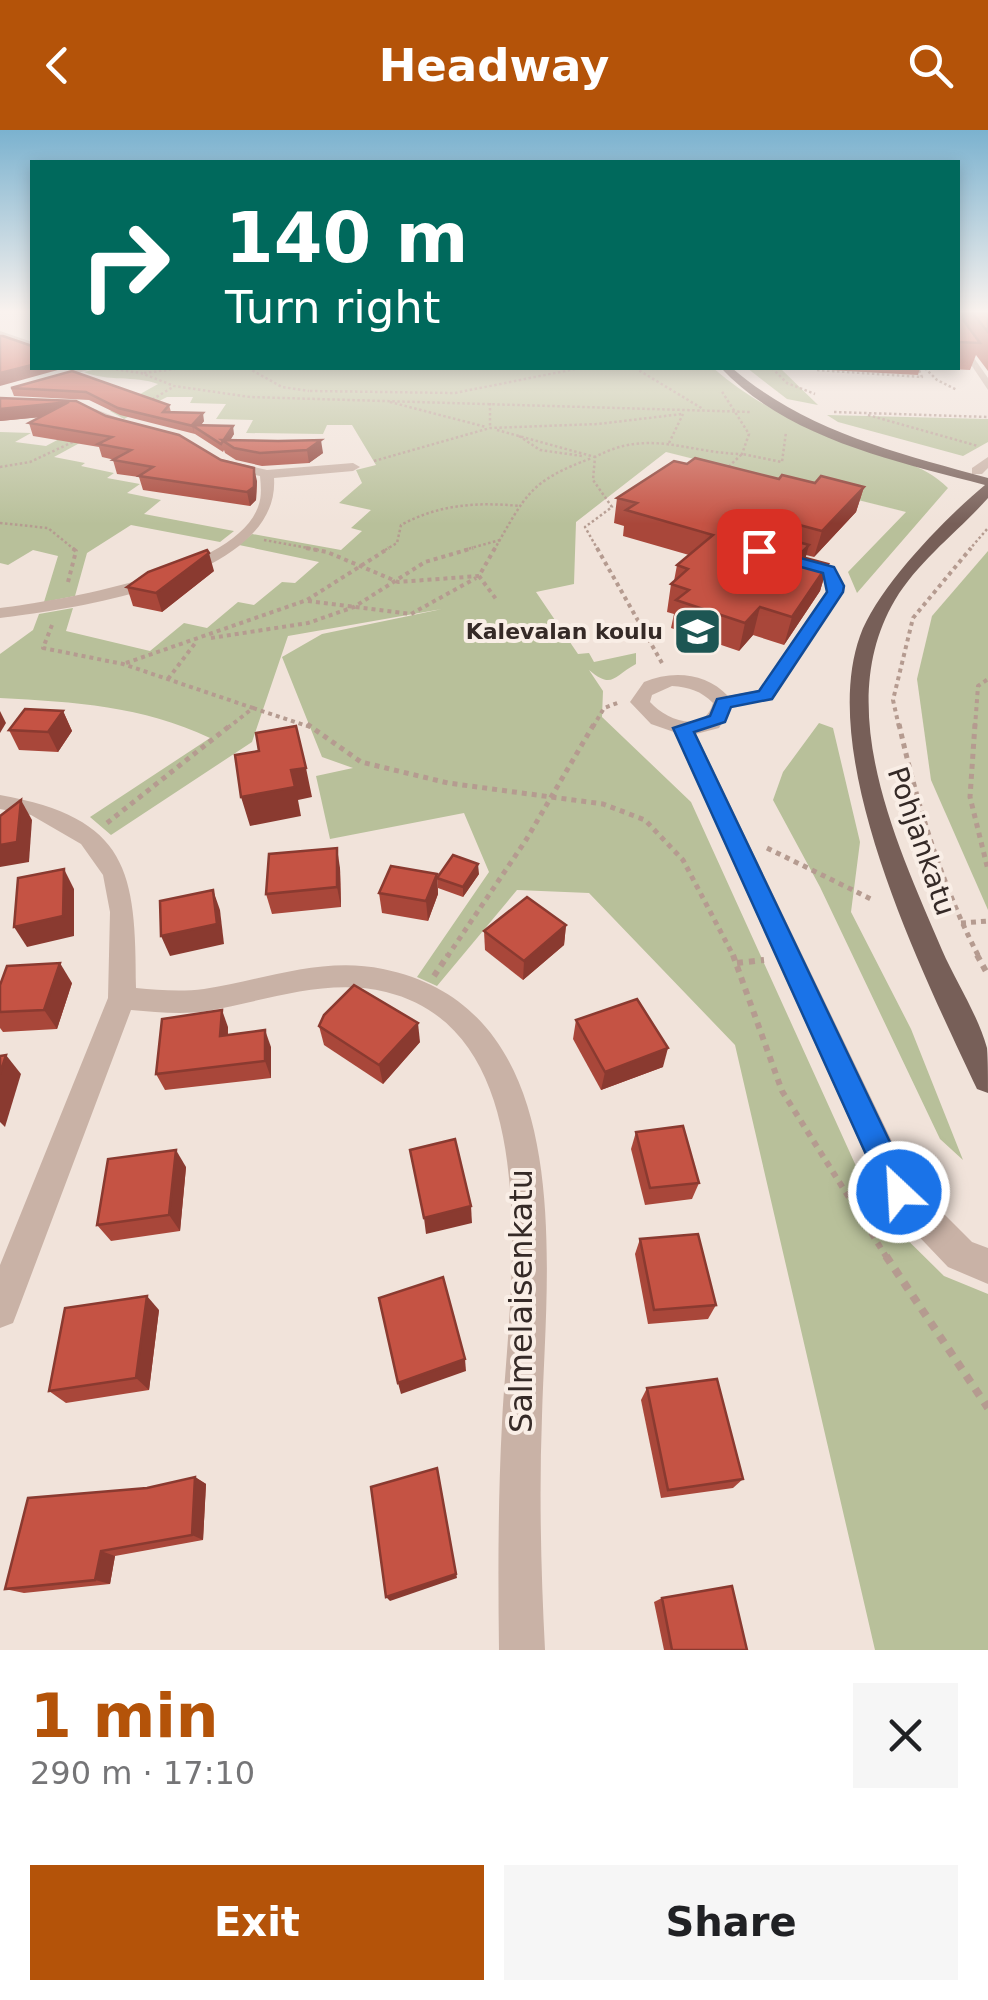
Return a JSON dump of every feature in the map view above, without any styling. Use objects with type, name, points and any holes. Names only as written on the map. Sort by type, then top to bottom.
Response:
[{"type":"main road","points":[[741,382],[794,414],[916,461],[944,476],[959,493]]},
{"type":"main road","points":[[756,382],[777,399],[821,420],[984,472]]},
{"type":"main road","points":[[916,461],[984,472]]},
{"type":"main road","points":[[956,519],[954,508],[959,493],[984,472]]},
{"type":"main road","name":"Pohjankatu","points":[[984,472],[956,519],[886,600],[868,636],[859,680],[859,727],[867,785],[955,1012],[988,1080]]},
{"type":"street","points":[[0,393],[18,388]]},
{"type":"street","points":[[0,403],[72,404],[148,431]]},
{"type":"street","points":[[207,455],[231,468],[267,474],[353,467]]},
{"type":"street","points":[[0,613],[62,604],[156,580],[205,559],[247,535],[263,512],[267,474]]},
{"type":"street","points":[[723,703],[766,695],[835,592],[829,570],[776,556]]},
{"type":"street","points":[[672,680],[710,688],[723,703],[718,718],[709,724],[683,728],[650,716],[643,710],[641,696],[652,685],[672,680]]},
{"type":"street","points":[[683,728],[899,1192],[960,1255],[988,1266]]},
{"type":"street","points":[[0,802],[37,809],[89,838],[115,873],[124,912],[122,998],[0,1310]]},
{"type":"street","name":"Salmelaisenkatu","points":[[122,998],[203,1000],[294,980],[356,976],[402,985],[422,995],[459,1020],[489,1052],[509,1095],[520,1144],[528,1219],[517,1527],[522,1650]]},
{"type":"path","points":[[164,382],[250,397],[754,412]]},
{"type":"path","points":[[273,382],[341,398]]},
{"type":"path","points":[[434,401],[517,382]]},
{"type":"path","points":[[658,382],[705,410]]},
{"type":"path","points":[[786,382],[814,394]]},
{"type":"path","points":[[940,382],[957,390]]},
{"type":"path","points":[[0,467],[30,462],[115,422],[174,386]]},
{"type":"path","points":[[310,391],[471,392]]},
{"type":"path","points":[[381,399],[595,458]]},
{"type":"path","points":[[490,403],[490,428]]},
{"type":"path","points":[[353,467],[490,428],[598,424],[705,410]]},
{"type":"path","points":[[720,476],[742,454],[749,434],[736,412]]},
{"type":"path","points":[[827,412],[988,417]]},
{"type":"path","points":[[860,412],[984,472]]},
{"type":"path","points":[[669,443],[683,414]]},
{"type":"path","points":[[307,600],[411,614],[479,576],[529,490],[554,472],[595,458],[616,443],[631,439],[782,462],[786,432],[779,422]]},
{"type":"path","points":[[519,436],[525,445],[550,454],[595,458]]},
{"type":"path","points":[[595,458],[593,480],[612,507],[585,527],[672,680]]},
{"type":"path","points":[[123,664],[307,600],[398,542],[401,525],[427,510],[479,501],[520,506]]},
{"type":"path","points":[[0,522],[48,528],[76,551],[62,604],[43,648],[123,664],[302,721],[361,762],[448,782],[603,804],[646,820],[683,860],[737,962],[782,1091],[988,1408]]},
{"type":"path","points":[[988,528],[913,618],[894,700],[916,799],[961,923],[988,975]]},
{"type":"path","points":[[247,535],[327,552],[398,582],[479,576]]},
{"type":"path","points":[[168,679],[198,640],[308,623],[354,606],[425,562],[500,540]]},
{"type":"path","points":[[479,576],[496,598]]},
{"type":"path","points":[[988,679],[978,686],[970,797],[988,870]]},
{"type":"path","points":[[422,995],[550,799],[604,708],[641,696]]},
{"type":"path","points":[[89,838],[253,708]]},
{"type":"path","points":[[729,828],[871,899]]},
{"type":"path","points":[[961,923],[988,922]]},
{"type":"green space","points":[[149,382],[731,382],[781,414],[917,467],[948,488],[857,593],[848,572],[906,512],[666,452],[576,522],[574,584],[536,592],[578,654],[589,653],[594,662],[636,653],[636,664],[613,679],[603,679],[589,670],[603,691],[602,717],[691,802],[875,1208],[944,1276],[988,1294],[988,1650],[875,1650],[735,1045],[589,893],[517,890],[437,986],[417,977],[489,872],[464,813],[330,839],[316,776],[353,768],[322,757],[282,657],[322,634],[442,609],[288,636],[252,742],[111,835],[90,817],[210,738],[133,712],[0,698],[0,654],[33,630],[39,614],[73,608],[66,631],[150,651],[184,623],[207,628],[238,602],[254,605],[282,582],[295,583],[319,562],[239,545],[252,534],[341,550],[362,531],[351,528],[371,510],[339,503],[362,483],[356,470],[376,465],[352,425],[327,425],[323,434],[246,433],[253,420],[216,419],[226,404],[190,403],[193,397],[167,397],[124,419],[110,411],[158,384]]},
{"type":"green space","points":[[765,382],[794,382],[818,405],[787,399]]},
{"type":"green space","points":[[827,415],[988,419],[988,442],[963,456],[838,422]]},
{"type":"green space","points":[[95,420],[109,427],[54,457],[114,473],[107,478],[140,484],[127,493],[161,500],[144,514],[234,531],[220,542],[131,525],[87,553],[75,596],[44,602],[58,556],[33,550],[8,565],[0,563],[0,432],[31,433],[15,442],[46,446]]},
{"type":"green space","points":[[988,551],[988,910],[931,780],[917,679],[932,616]]},
{"type":"green space","points":[[819,723],[833,728],[860,842],[851,912],[911,1029],[963,1160],[940,1139],[820,887],[773,800],[783,772]]},
{"type":"building","points":[[33,382],[103,382],[169,405],[163,412],[203,413],[192,425],[233,426],[221,444],[193,426],[118,408],[86,392],[11,388]]},
{"type":"building","points":[[0,398],[76,401],[106,416],[179,435],[221,460],[254,468],[254,487],[247,492],[139,476],[153,467],[113,460],[131,450],[98,444],[112,437],[29,423],[69,402],[0,409]]},
{"type":"building","points":[[222,440],[321,440],[307,450],[260,453],[234,448]]},
{"type":"building","points":[[695,458],[779,479],[782,475],[815,483],[821,476],[864,487],[822,531],[766,516],[756,520],[758,531],[809,545],[798,556],[828,564],[792,617],[760,607],[745,623],[676,600],[689,590],[671,584],[688,569],[677,565],[713,535],[626,510],[637,503],[617,498],[674,461],[687,464]]},
{"type":"building","points":[[207,550],[209,553],[156,593],[127,587],[148,572]]},
{"type":"building","points":[[25,709],[63,711],[48,732],[9,730]]},
{"type":"building","points":[[296,726],[306,768],[291,770],[295,787],[241,797],[235,755],[259,751],[256,733]]},
{"type":"building","points":[[21,800],[17,842],[0,845],[0,816]]},
{"type":"building","points":[[337,848],[337,887],[266,894],[269,854]]},
{"type":"building","points":[[453,855],[478,864],[463,887],[437,878]]},
{"type":"building","points":[[391,866],[437,874],[426,901],[379,893]]},
{"type":"building","points":[[64,869],[63,916],[14,927],[18,878]]},
{"type":"building","points":[[213,890],[217,924],[161,936],[160,901]]},
{"type":"building","points":[[527,897],[566,925],[524,961],[484,931]]},
{"type":"building","points":[[60,963],[44,1010],[0,1012],[0,985],[7,966]]},
{"type":"building","points":[[354,985],[418,1023],[379,1065],[319,1026],[324,1015]]},
{"type":"building","points":[[637,999],[668,1048],[605,1072],[576,1020]]},
{"type":"building","points":[[222,1010],[220,1036],[265,1030],[265,1061],[156,1074],[162,1019]]},
{"type":"building","points":[[683,1126],[699,1183],[650,1188],[636,1132]]},
{"type":"building","points":[[455,1139],[471,1206],[424,1218],[410,1150]]},
{"type":"building","points":[[176,1150],[169,1215],[97,1225],[108,1159]]},
{"type":"building","points":[[698,1234],[716,1305],[654,1310],[640,1239]]},
{"type":"building","points":[[443,1277],[465,1359],[398,1383],[379,1298]]},
{"type":"building","points":[[147,1296],[136,1378],[49,1391],[65,1308]]},
{"type":"building","points":[[717,1379],[743,1479],[668,1490],[647,1388]]},
{"type":"building","points":[[437,1468],[456,1574],[386,1597],[371,1487]]},
{"type":"building","points":[[195,1477],[192,1535],[101,1551],[95,1580],[5,1589],[28,1498],[147,1488]]},
{"type":"building","points":[[732,1586],[747,1650],[672,1650],[662,1598]]},
{"type":"place","name":"Kalevalan koulu","points":[[698,631]]},
{"type":"route","points":[[759,551],[829,570],[835,592],[766,695],[723,703],[723,711],[709,724],[683,728],[899,1192]]}]
